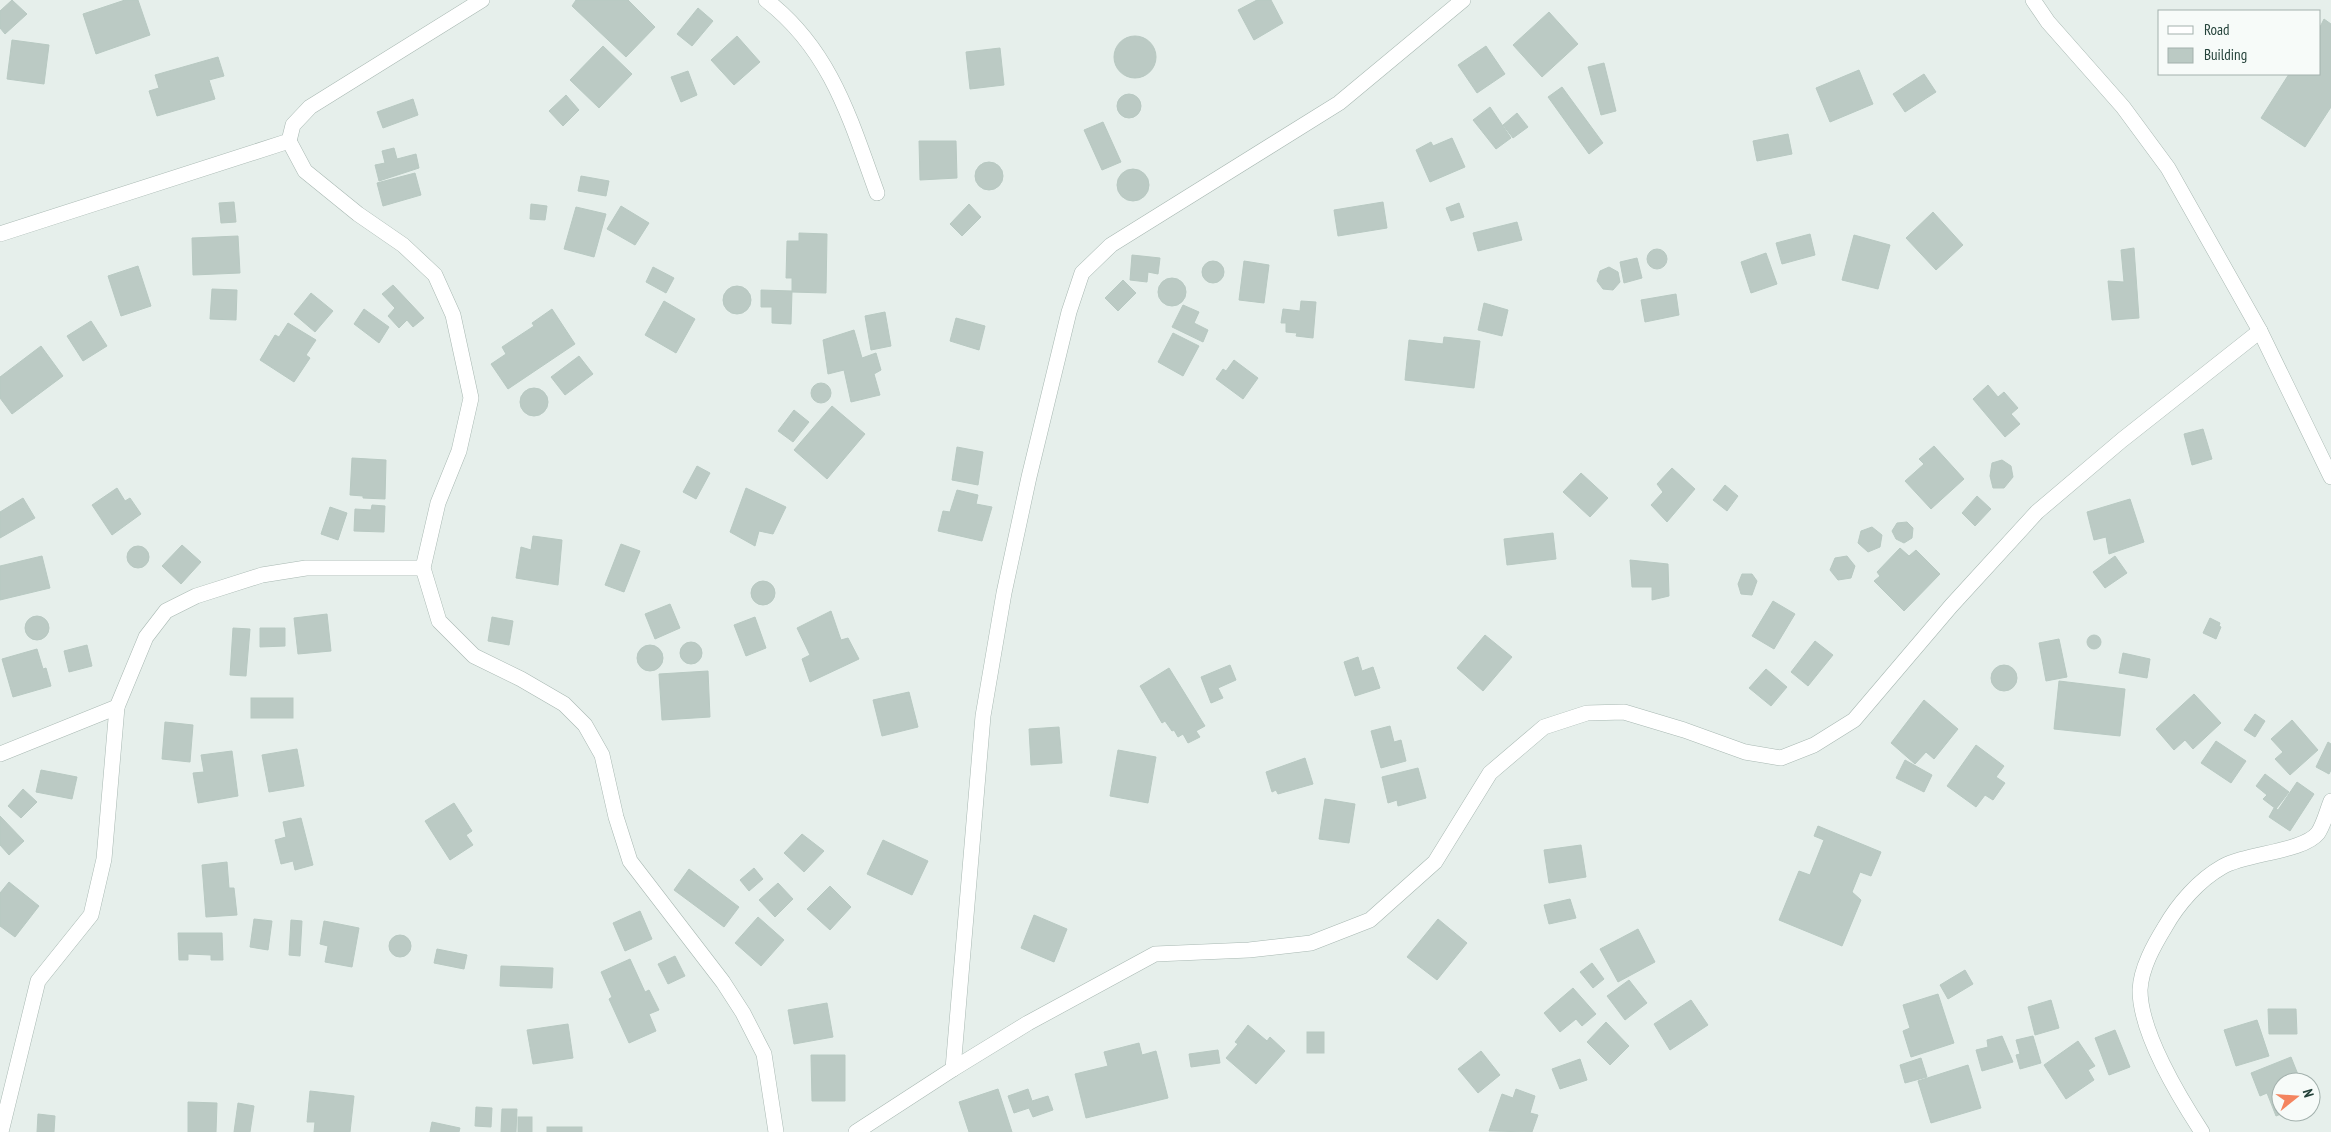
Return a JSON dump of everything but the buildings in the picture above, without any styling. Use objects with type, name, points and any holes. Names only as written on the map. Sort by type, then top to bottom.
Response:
[{"type":"street","points":[[482,0],[310,107],[292,125],[289,140],[305,171],[358,214],[403,245],[435,275],[453,315],[471,398],[459,452],[438,503],[423,568],[439,622],[474,656],[521,679],[555,699],[585,724],[602,755],[616,817],[630,861],[722,982],[743,1013],[764,1054],[776,1132]]},
{"type":"street","points":[[766,0],[806,38],[826,66],[851,121],[877,193]]},
{"type":"street","points":[[953,1069],[982,716],[1004,593],[1029,477],[1069,312],[1082,273],[1112,245],[1339,103],[1463,0]]},
{"type":"street","points":[[2033,0],[2048,22],[2123,107],[2168,168],[2260,331],[2331,477]]},
{"type":"street","points":[[0,234],[289,140]]},
{"type":"street","points":[[856,1132],[1028,1023],[1155,954],[1249,950],[1311,943],[1370,920],[1435,862],[1490,774],[1544,727],[1587,713],[1624,712],[1684,730],[1745,752],[1781,758],[1814,745],[1854,720],[1951,606],[2037,512],[2122,440],[2260,331]]},
{"type":"street","points":[[1,1132],[38,981],[91,915],[104,859],[117,707],[146,637],[166,611],[196,596],[262,575],[306,568],[423,568]]},
{"type":"street","points":[[0,754],[117,707]]},
{"type":"street","points":[[2202,1132],[2165,1068],[2146,1023],[2140,989],[2150,952],[2172,914],[2201,882],[2223,866],[2248,857],[2301,844],[2312,838],[2319,831],[2331,801]]}]
